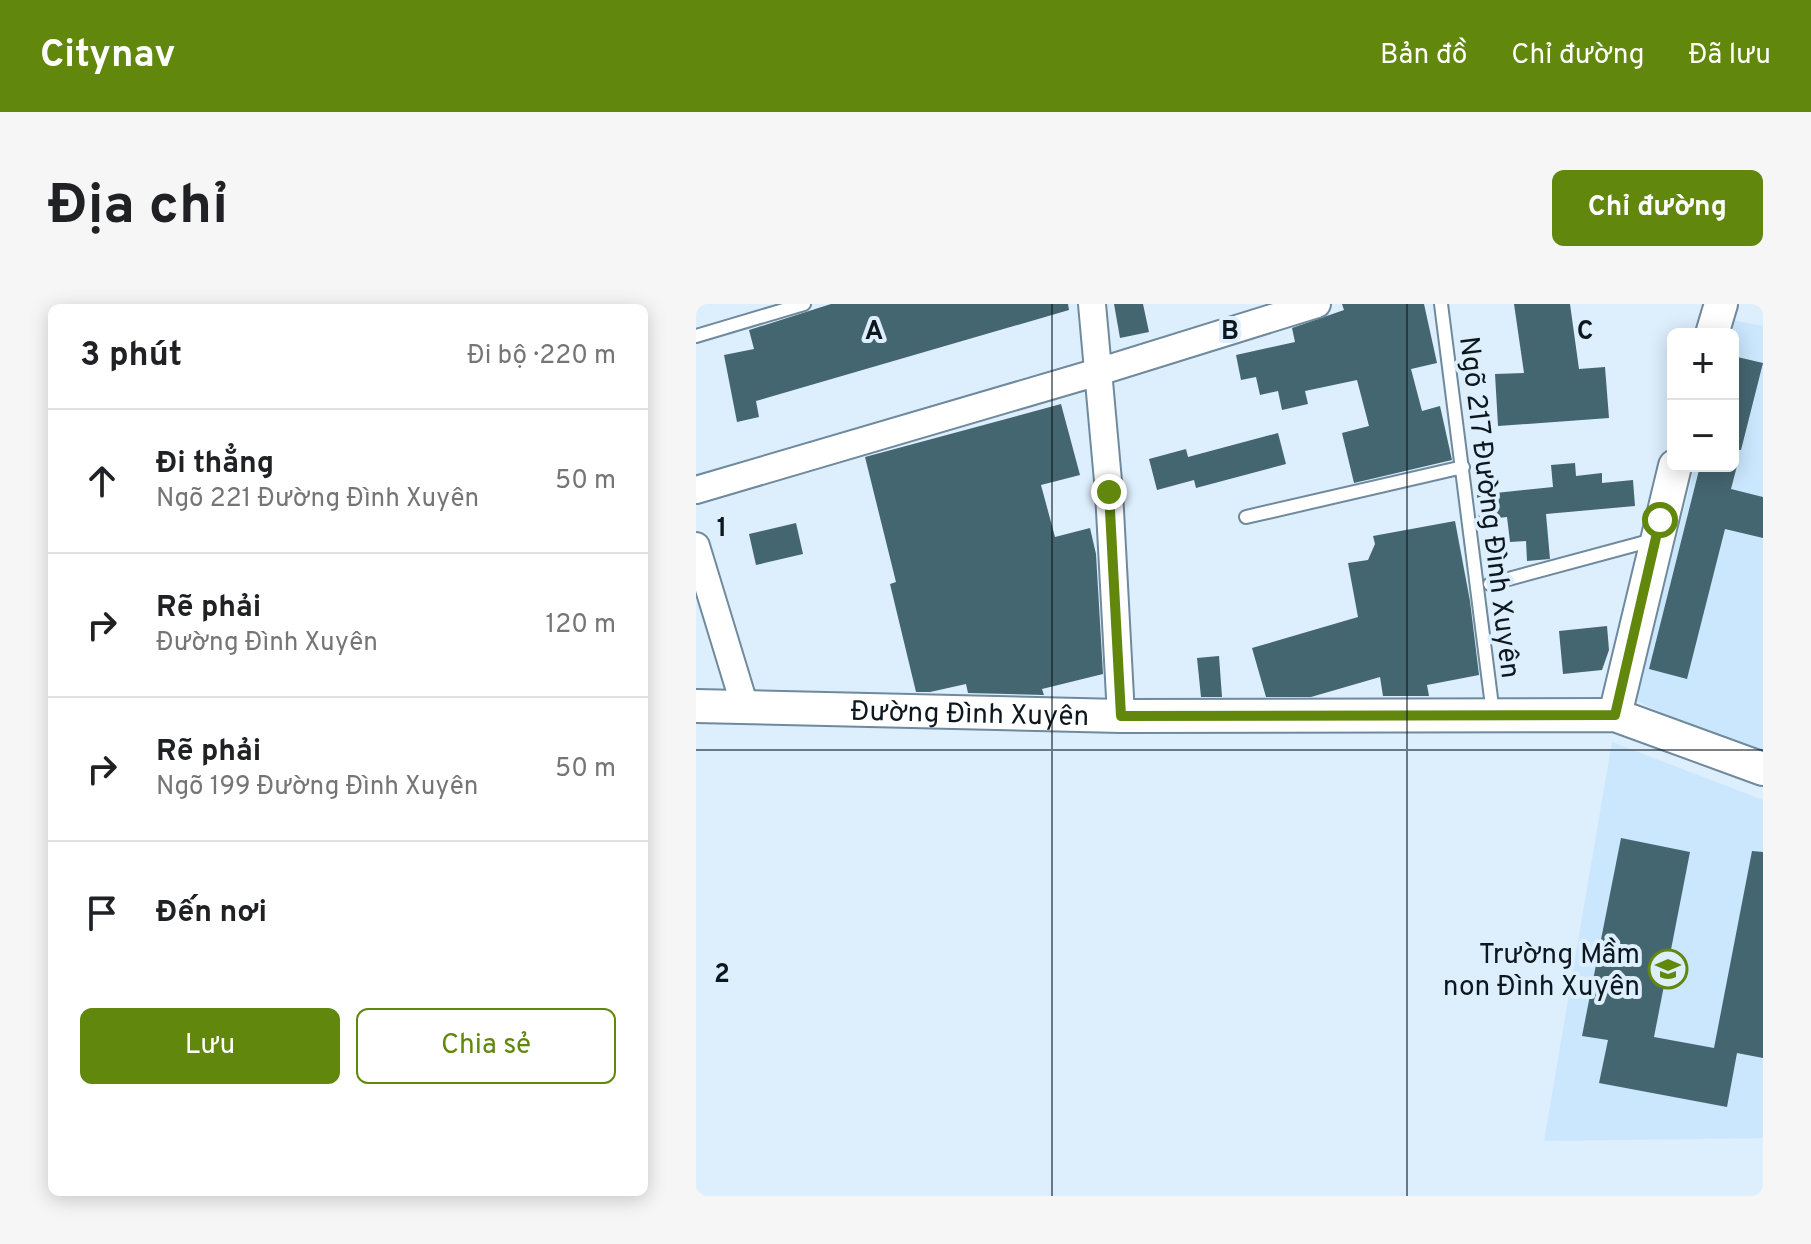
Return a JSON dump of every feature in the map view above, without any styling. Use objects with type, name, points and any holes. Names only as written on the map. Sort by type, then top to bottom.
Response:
[{"type":"street","points":[[1092,304],[1109,492],[1121,716]]},
{"type":"street","points":[[696,490],[1317,304]]},
{"type":"street","points":[[1714,328],[1721,304]]},
{"type":"street","points":[[1615,715],[1673,472]]},
{"type":"street","points":[[696,546],[745,707]]},
{"type":"street","name":"Đường Đình Xuyên","points":[[696,706],[1121,716],[1615,715],[1763,769]]},
{"type":"lane","points":[[696,336],[804,304]]},
{"type":"lane","name":"Ngõ 217 Đường Đình Xuyên","points":[[1441,304],[1493,715]]},
{"type":"lane","points":[[1246,517],[1463,467]]},
{"type":"lane","points":[[1490,584],[1656,539]]},
{"type":"shaded area","points":[[1732,320],[1763,326],[1763,754],[1636,701],[1693,472],[1739,472],[1739,328],[1730,328]]},
{"type":"shaded area","name":"Trường Mầm non Đình Xuyên","points":[[1612,742],[1763,800],[1763,1138],[1544,1141]]},
{"type":"building","points":[[831,304],[1068,304],[1069,310],[756,401],[759,417],[737,422],[724,355],[754,349],[749,330]]},
{"type":"building","points":[[1114,304],[1143,304],[1149,332],[1120,338]]},
{"type":"building","points":[[1342,304],[1424,304],[1437,363],[1411,369],[1422,411],[1440,406],[1452,460],[1354,483],[1342,433],[1369,426],[1357,380],[1305,391],[1308,404],[1282,410],[1278,391],[1260,395],[1256,377],[1241,380],[1236,355],[1295,342],[1292,328],[1344,310]]},
{"type":"building","points":[[1514,304],[1570,304],[1579,369],[1605,367],[1609,418],[1498,426],[1495,374],[1524,373]]},
{"type":"building","points":[[1739,357],[1763,363],[1739,450]]},
{"type":"building","points":[[1061,404],[1080,475],[1041,485],[1055,537],[1090,528],[1096,554],[1103,674],[1042,689],[1044,695],[968,693],[966,684],[916,692],[890,584],[896,582],[865,457]]},
{"type":"building","points":[[1278,433],[1286,464],[1196,488],[1194,480],[1157,490],[1149,459],[1186,449],[1188,457]]},
{"type":"building","points":[[1575,463],[1576,476],[1602,473],[1602,483],[1633,480],[1635,506],[1546,514],[1550,559],[1527,561],[1526,541],[1510,542],[1507,517],[1479,520],[1477,495],[1553,487],[1551,465]]},
{"type":"building","points":[[1698,472],[1735,472],[1731,489],[1763,497],[1763,538],[1725,529],[1687,679],[1649,669]]},
{"type":"building","points":[[1455,521],[1470,601],[1479,675],[1427,685],[1429,696],[1383,696],[1380,677],[1311,697],[1266,697],[1252,648],[1358,617],[1348,563],[1368,560],[1375,544],[1373,536]]},
{"type":"building","points":[[796,523],[803,554],[756,565],[749,534]]},
{"type":"building","points":[[1607,626],[1609,650],[1602,670],[1563,674],[1559,631]]},
{"type":"building","points":[[1219,656],[1222,697],[1201,697],[1197,658]]},
{"type":"building","points":[[1621,838],[1690,852],[1654,1037],[1714,1048],[1752,851],[1763,852],[1763,1058],[1737,1053],[1727,1107],[1599,1083],[1608,1040],[1582,1036]]},
{"type":"place","name":"Trường Mầm non Đình Xuyên","points":[[1668,969]]},
{"type":"route","points":[[1109,492],[1121,716],[1615,715],[1660,520]]}]
